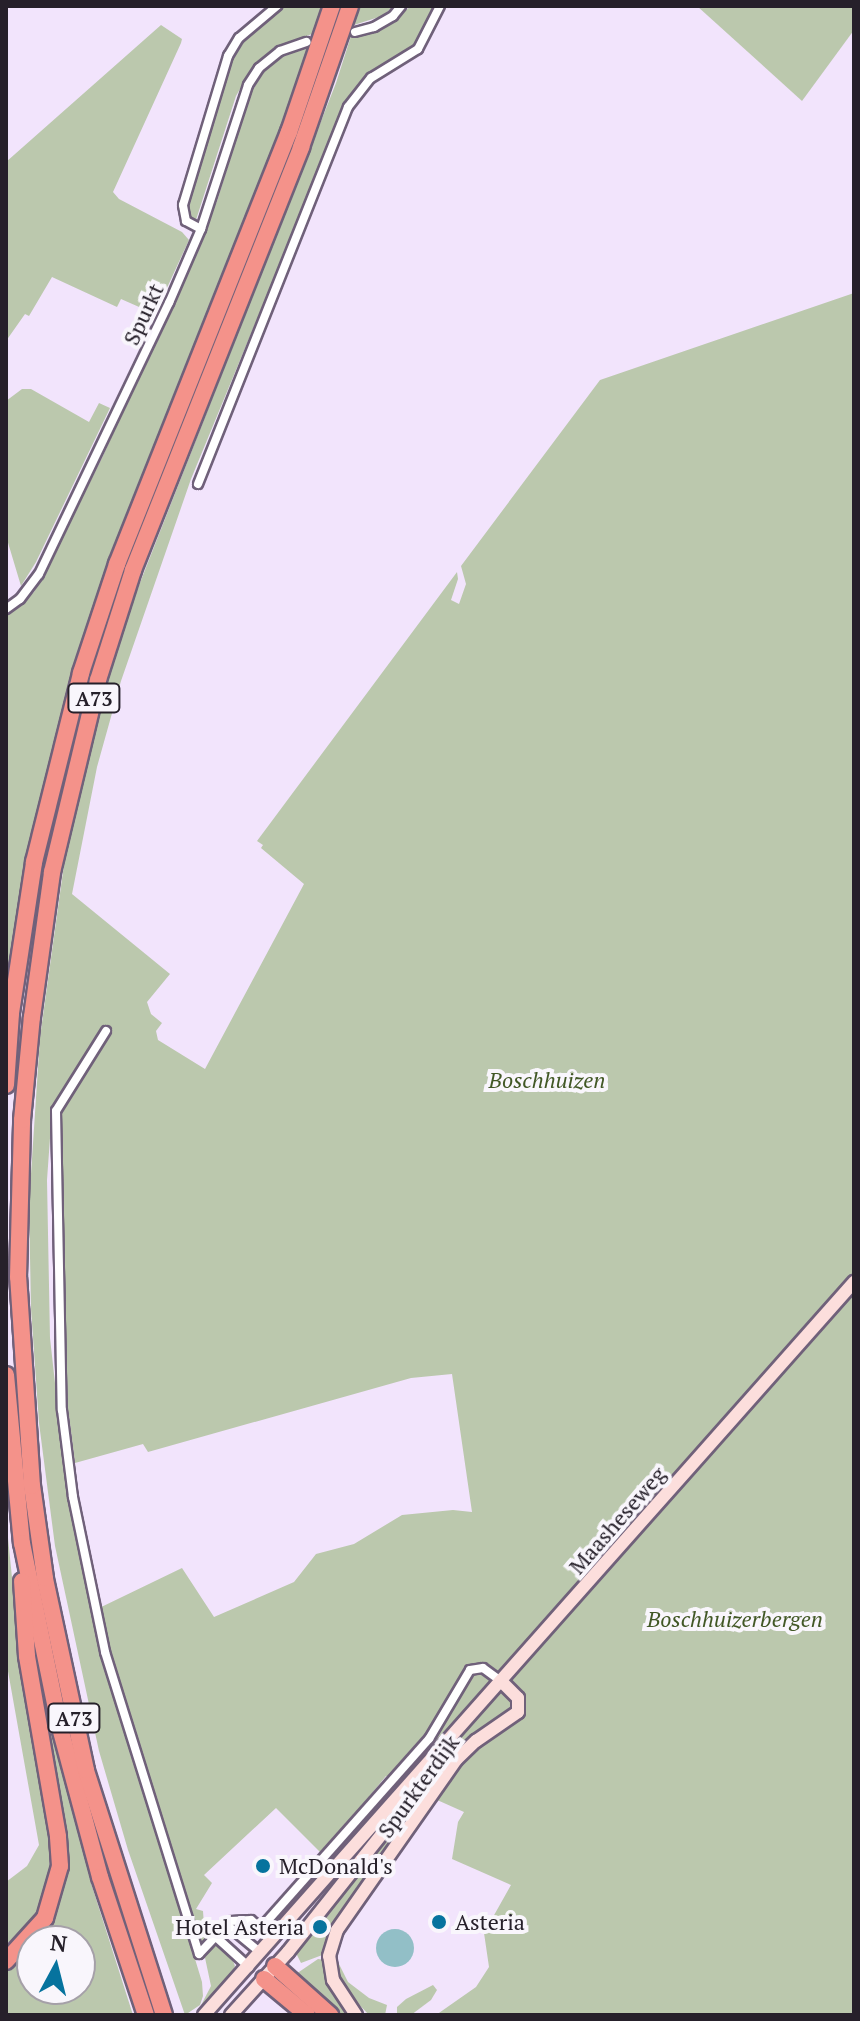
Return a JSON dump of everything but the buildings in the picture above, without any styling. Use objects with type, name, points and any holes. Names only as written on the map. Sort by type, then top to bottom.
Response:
[{"type":"highway","name":"A73","points":[[6,1085],[11,1013],[34,862],[56,759],[81,673],[122,550],[289,132],[332,6]]},
{"type":"highway","name":"A73","points":[[164,2015],[86,1770],[45,1578],[32,1486],[18,1277],[22,1120],[32,1017],[52,872],[103,667],[133,570],[301,147],[350,6]]},
{"type":"highway","name":"A73","points":[[6,1375],[22,1543],[22,1613],[60,1866],[45,1918],[6,1961]]},
{"type":"highway","name":"A73","points":[[22,1543],[59,1724],[100,1877],[146,2015]]},
{"type":"highway","points":[[270,1972],[307,2015]]},
{"type":"highway","points":[[270,1972],[330,2015]]},
{"type":"highway","name":"A73","points":[[158,1998],[173,2015]]},
{"type":"main road","name":"Maasheseweg","points":[[204,2015],[854,1282]]},
{"type":"main road","name":"Spurkterdijk","points":[[356,2015],[333,1980],[329,1956],[337,1930],[456,1760],[476,1741],[518,1712],[518,1698],[501,1681]]},
{"type":"main road","name":"Maasheseweg","points":[[231,2015],[270,1972],[397,1815],[411,1785]]},
{"type":"main road","points":[[261,1953],[270,1972]]},
{"type":"main road","points":[[249,1967],[270,1972]]},
{"type":"street","points":[[201,229],[186,221],[183,205],[228,56],[239,38],[277,6]]},
{"type":"street","points":[[355,32],[374,27],[393,16],[401,6]]},
{"type":"street","points":[[198,484],[348,107],[371,78],[418,49],[440,6]]},
{"type":"street","name":"Spurkt","points":[[6,609],[20,599],[39,574],[201,229],[248,85],[259,68],[280,51],[306,42]]},
{"type":"street","points":[[106,1031],[56,1111],[62,1410],[90,1585],[126,1728],[199,1954],[227,1925],[240,1919],[251,1920],[261,1928],[429,1739],[470,1670],[483,1668],[501,1681]]},
{"type":"street","points":[[227,1925],[261,1953]]},
{"type":"street","points":[[216,1937],[249,1967]]},
{"type":"green space","points":[[282,6],[322,6],[312,34],[277,47],[248,75],[236,96],[195,223],[189,220],[186,207],[234,55],[243,41]]},
{"type":"green space","points":[[360,6],[394,6],[382,16],[354,25]]},
{"type":"green space","name":"Boschhuizen","points":[[411,6],[435,6],[425,31],[407,55],[370,76],[350,94],[191,479],[121,681],[97,767],[72,894],[170,974],[147,1002],[151,1014],[162,1023],[156,1031],[158,1040],[205,1069],[304,884],[261,848],[263,845],[257,841],[457,572],[458,579],[451,600],[459,604],[466,584],[461,566],[600,380],[854,293],[854,2015],[436,2015],[476,1987],[489,1967],[484,1933],[511,1885],[452,1859],[458,1822],[464,1812],[426,1795],[325,1954],[301,1963],[295,1951],[319,1928],[417,1791],[386,1776],[322,1854],[276,1808],[204,1875],[212,1883],[196,1909],[203,1911],[204,1925],[213,1937],[199,1944],[185,1905],[182,1916],[202,1982],[203,1996],[200,2005],[185,2015],[128,1850],[99,1751],[55,1546],[39,1423],[31,1309],[29,1204],[40,1037],[67,843],[125,621],[336,83],[351,36],[373,32]],"holes":[[[51,1124],[54,1142],[58,1410],[50,1338],[47,1180]],[[452,1374],[472,1512],[453,1510],[402,1515],[354,1544],[316,1554],[294,1582],[214,1617],[182,1568],[93,1611],[74,1532],[58,1416],[69,1416],[75,1463],[143,1444],[148,1452],[411,1378]]]},
{"type":"green space","points":[[697,6],[854,6],[854,30],[802,101]]},
{"type":"green space","points":[[161,25],[182,39],[181,43],[113,192],[119,199],[182,232],[189,240],[155,314],[121,299],[117,307],[52,277],[29,316],[25,314],[6,341],[6,162]]},
{"type":"green space","points":[[308,46],[277,137],[117,543],[75,667],[38,815],[6,1016],[6,614],[34,592],[102,458],[217,201],[251,93],[263,73],[280,58]]},
{"type":"green space","points":[[22,389],[31,389],[89,422],[99,403],[110,408],[36,562],[21,586],[6,536],[6,401]]},
{"type":"green space","points":[[6,1518],[20,1657],[49,1837],[50,1876],[37,1913],[28,1925],[16,1925],[16,1937],[6,1944],[6,1882],[27,1866],[39,1845],[6,1660]]},
{"type":"green space","points":[[24,1593],[55,1739],[91,1883],[133,2015],[6,2015],[6,1964],[16,1955],[16,2005],[96,2005],[96,1925],[41,1925],[59,1894]]},
{"type":"green space","points":[[217,1941],[229,1951],[235,1966],[229,1979],[196,2015],[211,1986],[204,1953]]},
{"type":"green space","points":[[336,1958],[348,1982],[369,1998],[387,2005],[385,2015],[369,2015],[349,1994],[341,1979]]},
{"type":"green space","points":[[318,1959],[325,1960],[353,2015],[340,2015],[296,1974]]},
{"type":"green space","points":[[433,1985],[437,1990],[431,2000],[411,2015],[397,2015],[397,2007],[406,1999]]},
{"type":"shaded area","points":[[395,1929],[408,1935],[414,1948],[408,1961],[395,1967],[382,1961],[376,1948],[382,1935]]},
{"type":"place","name":"McDonald's","points":[[263,1866]]},
{"type":"place","name":"Asteria","points":[[439,1922]]},
{"type":"place","name":"Hotel Asteria","points":[[320,1927]]},
{"type":"park label","name":"Boschhuizerbergen","points":[[735,1619]]}]
